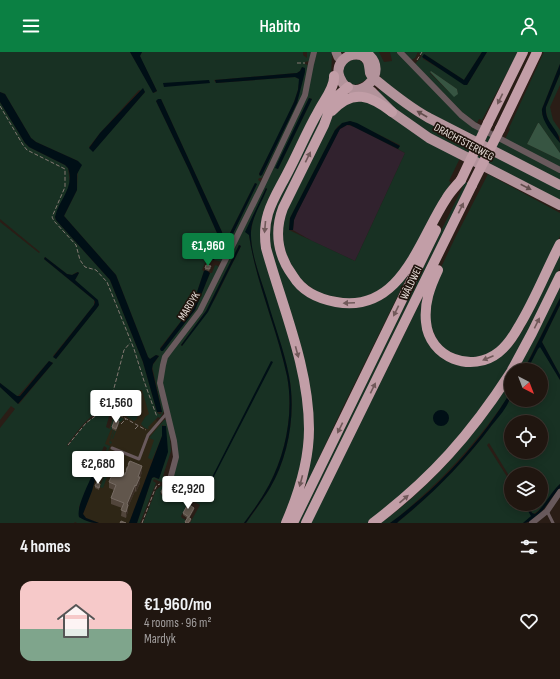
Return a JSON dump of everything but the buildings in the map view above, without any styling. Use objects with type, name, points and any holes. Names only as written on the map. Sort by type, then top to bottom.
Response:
[{"type":"highway","name":"WÂLDWEI","points":[[293,523],[523,52]]},
{"type":"highway","name":"WÂLDWEI","points":[[306,523],[537,52]]},
{"type":"highway","points":[[286,523],[296,498],[305,466],[309,429],[308,413],[303,376],[266,248],[266,218],[278,190],[317,113],[328,94],[336,88],[336,76]]},
{"type":"highway","points":[[348,88],[341,92],[334,102],[283,208],[280,219],[278,232],[283,259],[294,279],[302,287],[320,298],[340,303],[358,302],[376,297],[392,286],[410,264],[446,198],[461,180]]},
{"type":"highway","points":[[324,125],[337,106],[344,100],[352,97],[368,97],[380,102],[392,112]]},
{"type":"highway","points":[[450,232],[446,252],[427,298],[426,323],[429,335],[439,349],[451,358],[468,363],[488,359],[498,353],[507,344],[527,313],[560,244]]},
{"type":"highway","points":[[516,363],[560,276]]},
{"type":"highway","points":[[373,523],[425,480],[453,452],[484,412],[504,383]]},
{"type":"main road","points":[[365,52],[370,56],[376,68],[374,78],[366,88],[355,90],[348,88],[336,76],[340,56],[357,54],[362,56],[368,62],[370,73],[374,78]]},
{"type":"main road","name":"DRACHTSTERWEG","points":[[374,78],[396,97],[420,113],[560,185]]},
{"type":"main road","name":"DRACHTSTERWEG","points":[[366,88],[392,112],[419,131],[560,205]]},
{"type":"street","name":"MARDYK","points":[[166,487],[171,476],[176,457],[174,441],[160,384],[161,371],[165,357],[196,318],[206,299],[299,108],[307,88],[314,52]]},
{"type":"street","name":"DRACHTSTERWEG","points":[[400,52],[461,115],[474,125],[560,170]]},
{"type":"street","points":[[548,510],[560,492]]},
{"type":"street","points":[[532,523],[547,511]]},
{"type":"lane","points":[[112,448],[139,459],[150,433],[167,413]]},
{"type":"lane","points":[[547,511],[553,523]]},
{"type":"path","points":[[412,64],[422,52]]},
{"type":"path","points":[[297,63],[304,63]]},
{"type":"path","points":[[0,106],[27,150],[65,169],[65,187],[52,217],[76,245],[80,260],[85,267],[96,270],[107,282],[134,349],[157,417]]},
{"type":"path","points":[[107,411],[124,350],[131,342]]},
{"type":"path","points":[[68,445],[86,423],[101,412],[107,411],[114,412],[150,433]]},
{"type":"path","points":[[121,424],[126,419]]},
{"type":"path","points":[[135,429],[138,426]]},
{"type":"path","points":[[123,480],[132,456]]},
{"type":"path","points":[[142,523],[157,485],[160,484],[166,487]]},
{"type":"shaded area","points":[[130,52],[142,52],[140,56],[157,91],[153,93]]},
{"type":"shaded area","points":[[482,52],[487,52],[467,85],[464,85],[422,57],[424,54],[464,80]]},
{"type":"shaded area","points":[[560,64],[560,74],[546,107],[546,113],[558,134],[560,143],[545,123],[542,109]]},
{"type":"shaded area","points":[[302,67],[305,68],[305,72],[297,103],[262,175],[260,176],[259,174],[294,102],[298,90],[299,79],[295,77],[216,83],[215,80],[297,73]]},
{"type":"shaded area","points":[[209,80],[210,83],[164,87],[163,83]]},
{"type":"shaded area","points":[[143,88],[145,92],[93,152],[89,148],[100,133]]},
{"type":"shaded area","points":[[0,92],[5,94],[31,138],[36,142],[78,161],[82,165],[77,174],[77,190],[64,216],[116,275],[148,357],[150,359],[156,355],[159,356],[153,364],[152,369],[162,412],[157,412],[143,362],[110,280],[56,220],[55,217],[57,211],[68,188],[70,175],[68,168],[65,165],[29,147],[25,143],[0,102]]},
{"type":"shaded area","points":[[309,98],[312,99],[278,169],[275,168]]},
{"type":"shaded area","points":[[161,99],[222,232],[223,236],[214,260],[210,260],[208,258],[217,233],[156,101]]},
{"type":"shaded area","points":[[350,121],[357,123],[400,146],[398,149],[350,125],[340,129],[297,213],[294,220],[293,230],[289,230],[290,218],[335,130],[342,123]]},
{"type":"shaded area","points":[[347,125],[355,127],[405,153],[355,261],[312,241],[293,230],[294,220],[297,213],[338,132]]},
{"type":"shaded area","points":[[255,183],[257,184],[229,242],[227,242],[230,237],[230,233]]},
{"type":"shaded area","points":[[266,188],[267,189],[253,220],[251,231],[252,248],[256,266],[287,366],[292,404],[289,434],[277,475],[264,497],[246,523],[244,523],[263,495],[275,473],[284,446],[290,404],[287,376],[283,358],[256,271],[249,235],[245,232]]},
{"type":"shaded area","points":[[239,245],[241,246],[208,312],[182,346],[181,345],[206,311]]},
{"type":"shaded area","points":[[45,257],[67,274],[72,275],[78,272],[79,273],[75,280],[98,300],[99,305],[56,359],[53,357],[95,302],[44,259]]},
{"type":"shaded area","points":[[206,270],[210,273],[195,310],[163,351],[161,351],[160,349],[192,307],[204,271]]},
{"type":"shaded area","points":[[560,298],[560,305],[542,342],[560,375],[560,380],[540,347],[531,363],[528,363]]},
{"type":"shaded area","points":[[49,361],[53,363],[18,404],[0,387],[0,383],[17,396],[20,396]]},
{"type":"shaded area","points":[[271,361],[273,362],[207,490],[206,489]]},
{"type":"shaded area","points":[[125,375],[141,379],[155,419],[161,425],[162,436],[129,523],[99,523],[86,518],[83,514],[95,481],[97,472],[95,471],[97,467],[99,468],[107,448],[104,446]]},
{"type":"shaded area","points":[[504,402],[504,409],[481,439],[437,488],[397,523],[390,523],[425,495],[457,463]]},
{"type":"shaded area","points":[[438,410],[444,410],[449,415],[447,424],[444,426],[438,426],[433,421],[433,415]]},
{"type":"shaded area","points":[[162,426],[166,426],[168,452],[159,479],[154,477],[152,478],[137,523],[129,523],[162,436]]},
{"type":"shaded area","points":[[94,471],[97,472],[92,491],[83,514],[86,518],[99,523],[89,522],[79,517],[81,501]]},
{"type":"shaded area","points":[[560,484],[560,488],[548,503],[548,498]]},
{"type":"shaded area","points":[[528,511],[535,514],[538,511],[542,511],[534,519],[523,523],[531,516]]},
{"type":"green space","points":[[0,52],[130,52],[154,93],[157,91],[140,56],[142,52],[303,52],[303,55],[307,58],[307,52],[312,52],[309,61],[305,62],[305,64],[308,65],[303,95],[262,178],[259,178],[258,180],[261,182],[222,262],[214,260],[223,236],[222,232],[161,99],[156,101],[217,233],[202,270],[204,271],[192,307],[160,348],[162,351],[195,310],[210,273],[212,273],[215,265],[220,269],[205,298],[161,364],[164,411],[160,418],[158,417],[148,427],[149,429],[144,427],[141,424],[145,417],[149,414],[142,390],[129,391],[121,413],[106,410],[94,415],[84,424],[67,445],[68,446],[91,419],[97,415],[110,413],[106,427],[110,429],[114,414],[124,419],[119,423],[112,439],[117,422],[110,441],[112,442],[111,444],[109,443],[113,430],[111,429],[105,444],[110,446],[106,456],[121,462],[120,465],[112,463],[103,488],[100,487],[110,461],[105,460],[101,470],[99,469],[107,448],[104,446],[96,466],[97,467],[79,507],[79,517],[92,523],[0,523],[0,428],[15,409],[11,406],[0,420],[0,387],[19,404],[53,363],[49,361],[18,396],[14,395],[0,383],[0,222],[39,253],[40,252],[0,219],[0,102],[29,147],[65,165],[68,168],[70,183],[55,217],[56,220],[110,280],[143,362],[157,412],[161,414],[162,411],[152,366],[159,356],[156,355],[150,359],[148,357],[116,275],[64,216],[77,190],[78,161],[36,142],[31,138],[5,94],[0,92]],"holes":[[[302,67],[297,103],[261,176],[259,174],[290,112],[299,87],[299,79],[295,77],[216,83],[214,80],[297,73]],[[139,90],[145,92],[93,151],[89,147]],[[255,183],[257,184],[228,243],[230,233]],[[45,257],[67,274],[72,275],[77,272],[79,273],[75,280],[99,305],[56,359],[53,356],[94,305],[94,300],[44,259]]]},
{"type":"green space","points":[[317,52],[332,52],[331,79],[263,227],[292,343],[306,413],[303,466],[284,523],[246,523],[277,475],[289,434],[292,404],[287,366],[252,249],[251,232],[253,221],[267,189],[266,188],[246,232],[249,235],[256,271],[278,340],[287,376],[290,404],[284,446],[275,473],[269,485],[244,523],[190,523],[200,505],[176,491],[171,485],[176,465],[162,384],[167,358],[197,319],[301,109]],"holes":[[[309,98],[312,99],[278,169],[276,167]],[[239,245],[241,246],[215,299],[182,346],[181,345],[206,311]]]},
{"type":"green space","points":[[369,52],[379,52],[384,62],[392,61],[390,52],[397,52],[460,117],[560,173],[560,181],[431,115],[383,82]]},
{"type":"green space","points":[[404,52],[418,52],[415,58],[411,60]]},
{"type":"green space","points":[[418,52],[482,52],[464,80],[424,54],[423,59],[467,85],[487,52],[518,52],[482,120],[479,119],[477,123],[463,113],[415,64],[422,56]],"holes":[[[431,71],[457,89],[458,94],[448,91],[430,73]]]},
{"type":"green space","points":[[544,52],[560,52],[560,64],[542,109],[542,114],[546,123],[560,143],[560,153],[539,123],[527,144],[560,160],[560,168],[505,139]]},
{"type":"green space","points":[[358,59],[365,66],[365,75],[369,78],[356,85],[353,85],[347,81],[342,72],[346,61]]},
{"type":"green space","points":[[431,71],[457,89],[458,94],[454,97],[430,72]]},
{"type":"green space","points":[[560,74],[560,85],[550,107],[553,120],[560,130],[560,137],[548,119],[546,107]]},
{"type":"green space","points":[[380,89],[560,188],[560,201],[428,133],[406,119],[376,93]]},
{"type":"green space","points":[[334,92],[288,191],[277,246],[306,292],[368,302],[413,265],[341,411],[307,484],[303,482],[310,421],[268,240],[273,211],[322,109]]},
{"type":"green space","points":[[366,99],[460,158],[449,181],[451,182],[413,257],[388,287],[357,300],[321,295],[297,277],[283,248],[283,214],[335,111],[346,102]],"holes":[[[350,121],[400,145],[398,149],[405,153],[355,261],[289,230],[290,218],[335,130],[338,126]]]},
{"type":"green space","points":[[538,123],[560,153],[560,160],[527,144]]},
{"type":"green space","points":[[488,174],[560,213],[560,236],[518,324],[497,351],[471,360],[441,349],[428,320],[435,280]]},
{"type":"green space","points":[[465,182],[470,184],[302,523],[298,523]]},
{"type":"green space","points":[[560,253],[560,268],[512,363],[504,363],[504,377],[501,382],[440,462],[369,523],[311,523],[426,290],[427,336],[461,364],[513,345],[524,328]]},
{"type":"green space","points":[[560,284],[560,298],[527,363],[520,363]]},
{"type":"green space","points":[[560,305],[560,375],[542,342]]},
{"type":"green space","points":[[539,347],[541,347],[560,380],[560,484],[548,499],[548,467],[504,468],[489,443],[487,445],[504,472],[504,511],[529,511],[531,517],[523,523],[397,523],[429,495],[459,465],[505,407],[548,407],[548,363],[531,363]]},
{"type":"green space","points":[[504,391],[504,402],[471,445],[444,475],[397,518],[390,523],[381,523],[419,492],[453,458]]},
{"type":"green space","points":[[133,397],[139,409],[137,419],[134,421],[126,415],[130,399]]},
{"type":"green space","points":[[164,420],[166,420],[169,429],[171,451],[163,476],[165,477],[164,480],[167,481],[161,482],[154,479],[153,481],[156,483],[140,523],[137,523],[152,478],[154,477],[158,479],[165,426],[162,425],[162,436],[152,460],[148,458],[154,440],[149,438]]},
{"type":"green space","points":[[161,486],[164,487],[160,494],[165,497],[169,490],[189,503],[181,516],[186,520],[185,523],[143,523],[156,490]]},
{"type":"green space","points":[[531,511],[538,511],[537,512],[533,514]]}]
